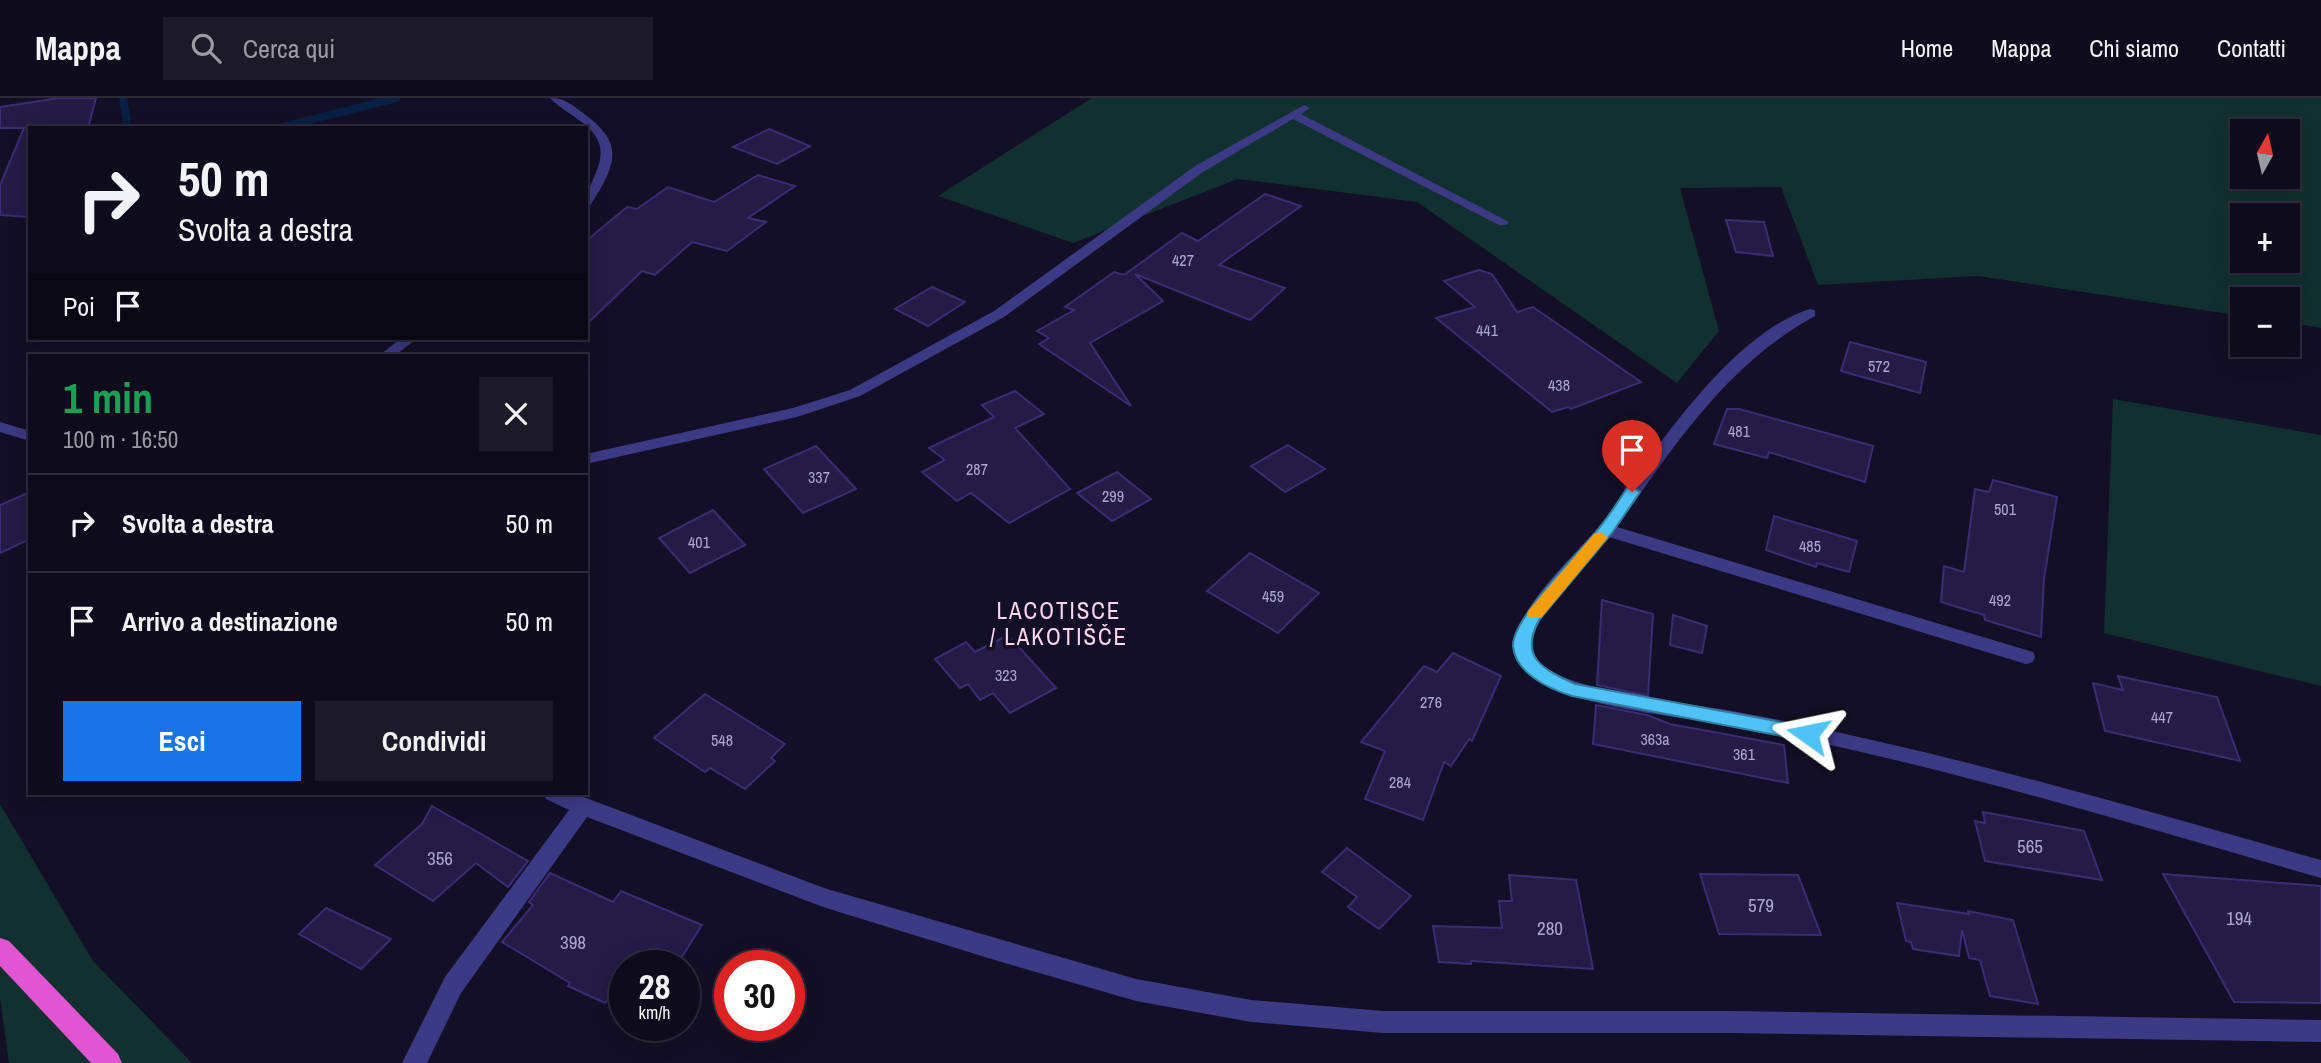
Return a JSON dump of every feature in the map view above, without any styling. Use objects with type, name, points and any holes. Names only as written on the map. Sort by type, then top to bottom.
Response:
[{"type":"highway","points":[[0,949],[109,1063]]},
{"type":"street","points":[[555,98],[602,135],[609,146],[607,163],[588,199]]},
{"type":"street","points":[[588,459],[797,412],[855,393],[1009,308],[1142,208],[1199,169],[1298,111],[1503,222]]},
{"type":"street","points":[[1810,313],[1788,322],[1772,334],[1719,384],[1645,472],[1607,530],[1533,616],[1523,634],[1522,646],[1525,657],[1543,677],[1572,690],[1736,719],[1940,765],[2321,869]]},
{"type":"street","points":[[388,354],[407,340]]},
{"type":"street","points":[[0,427],[28,435]]},
{"type":"street","points":[[1607,530],[2026,657]]},
{"type":"street","points":[[556,795],[823,897],[1136,990],[1251,1011],[1383,1022],[1729,1022],[2321,1031]]},
{"type":"street","points":[[414,1063],[459,976],[583,807]]},
{"type":"green space","points":[[1092,98],[2321,98],[2321,328],[2300,324],[2300,287],[2230,287],[2230,314],[1978,276],[1818,285],[1781,187],[1680,188],[1719,331],[1677,383],[1417,202],[1238,179],[1073,243],[938,196]]},
{"type":"green space","points":[[2113,399],[2321,435],[2321,686],[2104,633]]},
{"type":"green space","points":[[0,804],[93,961],[192,1063],[9,1063],[0,998]]},
{"type":"building","points":[[59,98],[96,98],[89,126],[28,126],[28,217],[0,215],[0,185],[24,128],[0,128],[0,107]]},
{"type":"building","points":[[769,129],[810,146],[777,164],[733,147]]},
{"type":"building","points":[[758,175],[795,186],[748,218],[766,222],[727,251],[692,242],[655,275],[642,271],[588,323],[588,239],[627,207],[637,209],[668,187],[714,202]]},
{"type":"building","points":[[1265,194],[1301,206],[1219,265],[1285,288],[1250,320],[1135,274],[1163,301],[1090,343],[1131,406],[1039,344],[1049,338],[1037,331],[1074,310],[1065,307],[1114,272],[1124,275],[1182,233],[1198,241]]},
{"type":"building","points":[[1726,220],[1764,222],[1773,256],[1736,252]]},
{"type":"building","points":[[1479,270],[1492,274],[1517,312],[1533,307],[1641,382],[1571,409],[1568,407],[1552,412],[1436,318],[1475,307],[1444,281]]},
{"type":"building","points":[[932,287],[965,302],[928,326],[895,309]]},
{"type":"building","points":[[1850,342],[1926,362],[1920,393],[1841,371]]},
{"type":"building","points":[[1015,391],[1044,414],[1015,428],[1070,489],[1009,523],[971,493],[957,501],[922,472],[945,460],[929,448],[994,417],[982,405]]},
{"type":"building","points":[[1727,409],[1739,409],[1873,446],[1865,482],[1769,452],[1767,458],[1714,444]]},
{"type":"building","points":[[1288,445],[1325,469],[1285,492],[1251,466]]},
{"type":"building","points":[[816,446],[856,489],[803,513],[764,469]]},
{"type":"building","points":[[1117,472],[1151,499],[1112,521],[1077,493]]},
{"type":"building","points":[[1993,480],[2057,497],[2044,579],[2041,637],[1985,620],[1984,615],[1941,602],[1944,566],[1964,572],[1975,489],[1989,492]]},
{"type":"building","points":[[28,493],[28,540],[0,553],[0,505]]},
{"type":"building","points":[[713,510],[745,545],[690,573],[659,538]]},
{"type":"building","points":[[1774,516],[1857,541],[1849,572],[1817,563],[1816,567],[1766,550]]},
{"type":"building","points":[[1250,553],[1319,593],[1278,633],[1207,591]]},
{"type":"building","points":[[1602,600],[1653,614],[1648,696],[1597,685]]},
{"type":"building","points":[[1673,615],[1707,626],[1702,653],[1670,645]]},
{"type":"building","points":[[1008,635],[1056,688],[1010,713],[993,693],[980,700],[968,684],[960,688],[935,659],[966,642],[975,652]]},
{"type":"building","points":[[1453,653],[1501,676],[1472,741],[1469,739],[1451,766],[1444,762],[1423,820],[1365,799],[1385,751],[1361,742],[1424,666],[1437,672]]},
{"type":"building","points":[[2118,676],[2217,697],[2240,761],[2105,731],[2093,683],[2123,690]]},
{"type":"building","points":[[705,694],[785,744],[771,758],[775,761],[745,789],[710,768],[705,772],[654,738]]},
{"type":"building","points":[[1596,705],[1647,715],[1670,724],[1784,745],[1788,783],[1593,744]]},
{"type":"building","points":[[432,806],[528,861],[508,887],[476,863],[433,901],[375,865],[422,824]]},
{"type":"building","points":[[1983,812],[2084,831],[2102,880],[1985,861],[1975,821],[1985,823]]},
{"type":"building","points":[[1347,848],[1411,896],[1379,929],[1348,907],[1357,897],[1322,872]]},
{"type":"building","points":[[550,873],[613,902],[621,891],[702,925],[686,950],[609,950],[609,998],[605,1003],[568,986],[570,983],[502,942],[533,905],[529,902]]},
{"type":"building","points":[[1700,874],[1798,875],[1821,935],[1719,934]]},
{"type":"building","points":[[2163,874],[2321,886],[2321,1003],[2234,1002]]},
{"type":"building","points":[[1509,875],[1576,880],[1593,969],[1471,961],[1471,964],[1439,962],[1433,926],[1502,928],[1499,901],[1512,901]]},
{"type":"building","points":[[1897,903],[1969,914],[1968,911],[2013,920],[2038,1004],[1990,996],[1980,960],[1969,958],[1962,930],[1959,956],[1913,949],[1911,942],[1906,941]]},
{"type":"building","points":[[326,908],[391,939],[361,969],[299,934]]},
{"type":"waterway","points":[[123,98],[128,126]]},
{"type":"waterway","points":[[286,126],[396,98]]},
{"type":"slow traffic","points":[[1535,614],[1600,537]]},
{"type":"district","name":"LACOTISCE / LAKOTIŠČE","points":[[1059,623]]},
{"type":"route","points":[[1632,492],[1607,530],[1533,616],[1523,634],[1522,646],[1532,667],[1543,677],[1572,690],[1724,716],[1808,734]]}]
